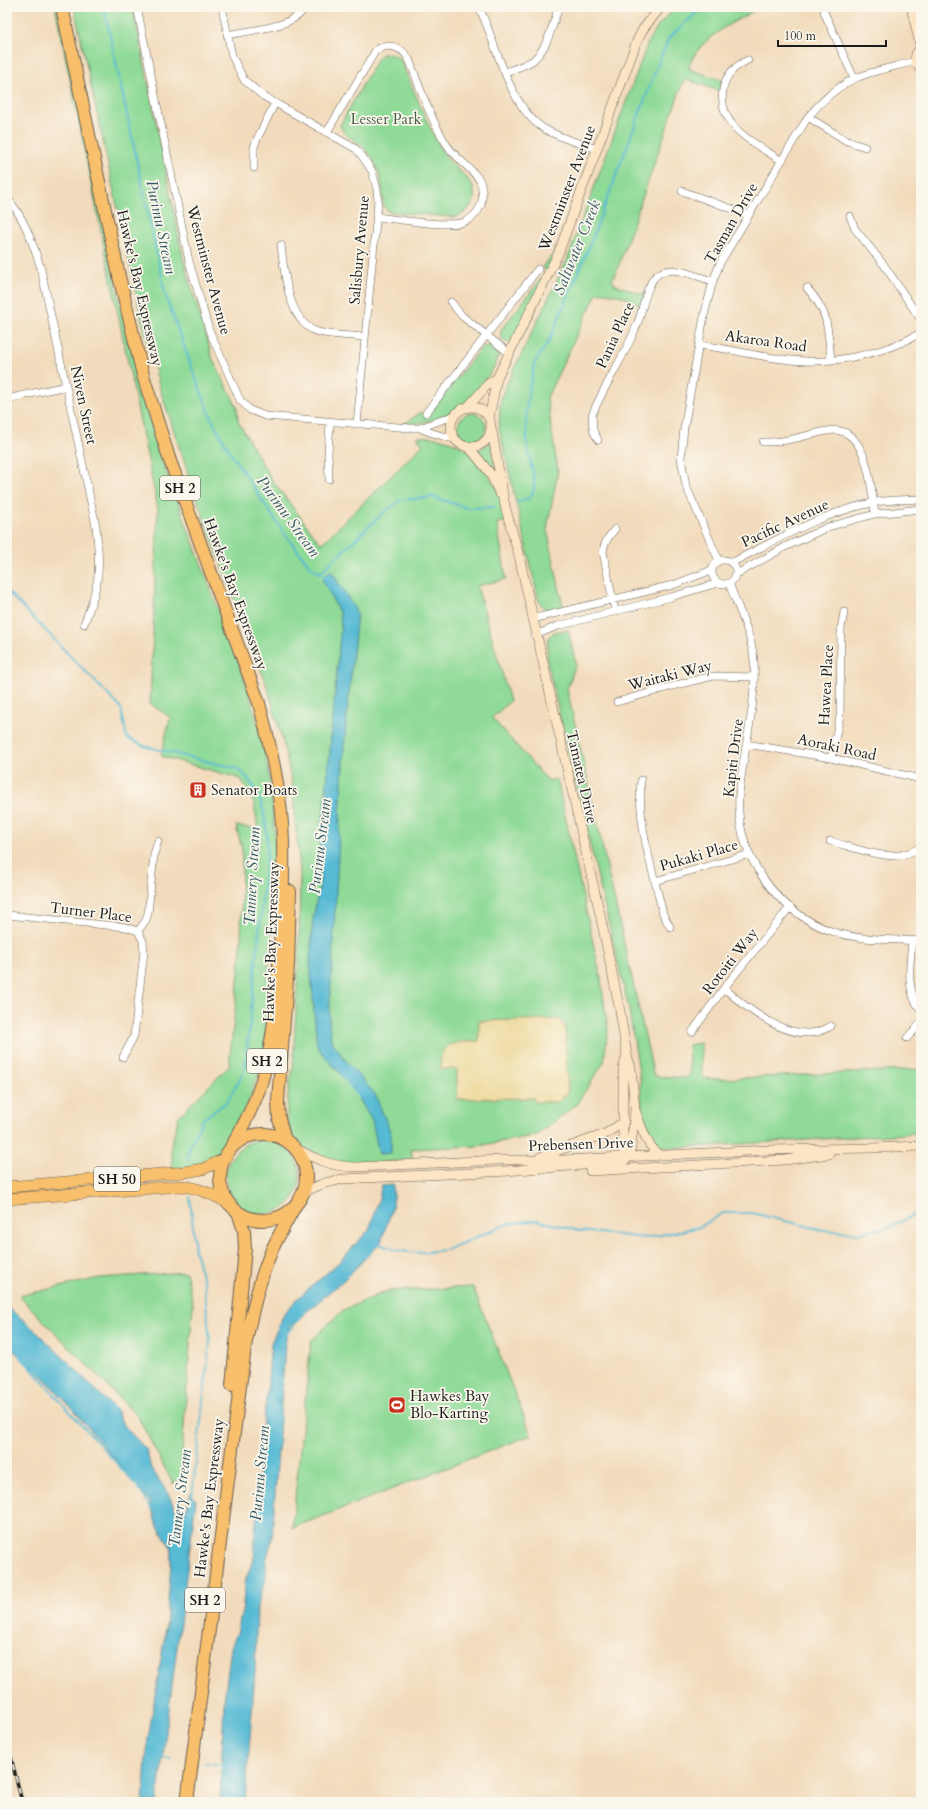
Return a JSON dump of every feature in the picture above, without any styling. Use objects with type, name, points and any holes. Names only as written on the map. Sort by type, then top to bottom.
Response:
[{"type":"highway","name":"Hawke's Bay Expressway","points":[[62,7],[119,276],[143,375],[169,458],[259,703],[268,738],[278,795],[283,842],[283,874],[279,966],[271,1041],[258,1093],[247,1118],[230,1149]]},
{"type":"highway","name":"Hawke's Bay Expressway","points":[[68,7],[145,361],[183,481],[260,688],[273,730],[281,769],[290,850],[290,928],[278,1101],[279,1118],[290,1144]]},
{"type":"highway","points":[[230,1149],[239,1141],[256,1135],[268,1135],[290,1144]]},
{"type":"highway","name":"SH 2","points":[[290,1144],[302,1161],[306,1173],[303,1192],[295,1206]]},
{"type":"highway","name":"SH 2","points":[[230,1149],[224,1159],[220,1181],[224,1194],[234,1208]]},
{"type":"highway","name":"Hawke's Bay Expressway","points":[[187,1802],[245,1348],[252,1309],[271,1252],[295,1206]]},
{"type":"highway","name":"SH 50","points":[[234,1208],[250,1218],[268,1219],[282,1215],[295,1206]]},
{"type":"highway","name":"Hawke's Bay Expressway","points":[[180,1802],[225,1451],[244,1270],[244,1231],[234,1208]]},
{"type":"main road","name":"Westminster Avenue","points":[[489,418],[497,378],[552,267],[637,41],[643,29],[661,7]]},
{"type":"main road","points":[[911,7],[921,49],[916,54],[915,61],[921,71]]},
{"type":"main road","name":"Westminster Avenue","points":[[467,408],[488,384],[497,378]]},
{"type":"main road","points":[[467,408],[480,410],[489,418],[492,431],[484,443],[478,446],[468,446],[453,436],[452,426],[455,416],[459,411],[467,408]]},
{"type":"main road","name":"Tamatea Drive","points":[[492,431],[506,506],[519,556],[535,635],[601,919],[620,1011],[627,1056],[631,1068],[635,1109],[628,1157]]},
{"type":"main road","name":"Tamatea Drive","points":[[468,446],[490,473],[506,506]]},
{"type":"main road","name":"Tamatea Drive","points":[[627,1056],[623,1069],[623,1150],[628,1157]]},
{"type":"main road","points":[[635,1109],[646,1139],[654,1151],[660,1155]]},
{"type":"main road","points":[[519,1161],[549,1155],[576,1145],[605,1134],[624,1122]]},
{"type":"main road","name":"Prebensen Drive","points":[[290,1144],[322,1162],[348,1167],[498,1160],[519,1161],[628,1157],[768,1150],[921,1146]]},
{"type":"main road","name":"Prebensen Drive","points":[[303,1192],[325,1183],[343,1179],[504,1171],[555,1172],[626,1170],[785,1160],[872,1148]]},
{"type":"main road","points":[[504,1171],[611,1164],[622,1162],[628,1157],[637,1162],[725,1159],[785,1160]]},
{"type":"main road","name":"SH 50","points":[[7,1187],[185,1172],[203,1169],[224,1159]]},
{"type":"main road","name":"SH 50","points":[[7,1198],[189,1186],[210,1193],[234,1208]]},
{"type":"street","name":"Westminster Avenue","points":[[137,7],[190,261],[209,330],[235,392],[245,407],[256,413],[271,416],[330,422],[420,428],[455,416]]},
{"type":"street","name":"Salisbury Avenue","points":[[222,7],[232,56],[240,74],[256,90],[275,103],[356,149],[368,163],[375,180],[377,190],[377,217],[357,424]]},
{"type":"street","points":[[227,34],[284,24],[296,19],[305,7]]},
{"type":"street","points":[[479,7],[517,100],[535,123],[543,128],[597,149]]},
{"type":"street","points":[[505,72],[525,65],[537,56],[545,44],[559,7]]},
{"type":"street","points":[[824,12],[854,78]]},
{"type":"street","points":[[327,132],[376,50],[388,46],[402,50],[409,59],[435,125],[457,157],[480,181],[482,188],[482,202],[480,208],[470,219],[456,224],[377,217]]},
{"type":"street","points":[[748,60],[739,64],[730,72],[724,84],[722,96],[726,116],[732,126],[742,136],[782,161]]},
{"type":"street","name":"Tasman Drive","points":[[719,561],[686,486],[681,458],[683,435],[699,345],[713,281],[730,245],[808,117],[821,101],[854,78],[915,61]]},
{"type":"street","points":[[254,168],[254,147],[275,103]]},
{"type":"street","points":[[808,117],[847,141],[865,147]]},
{"type":"street","points":[[682,191],[749,215]]},
{"type":"street","name":"Niven Street","points":[[7,198],[21,216],[34,247],[41,269],[96,526],[100,564],[99,580],[84,624]]},
{"type":"street","points":[[850,216],[855,229],[884,265],[921,320]]},
{"type":"street","points":[[281,245],[284,270],[294,309],[300,320],[315,331],[365,337]]},
{"type":"street","name":"Westminster Avenue","points":[[426,413],[538,269]]},
{"type":"street","name":"Pania Place","points":[[598,440],[593,430],[592,415],[636,328],[653,278],[661,272],[676,270],[713,281]]},
{"type":"street","points":[[807,288],[816,298],[825,313],[831,359]]},
{"type":"street","points":[[451,302],[462,316],[509,353]]},
{"type":"street","name":"Akaroa Road","points":[[699,345],[784,360],[831,359],[850,357],[879,350],[895,345],[921,333]]},
{"type":"street","points":[[7,399],[66,386]]},
{"type":"street","points":[[329,479],[328,454],[330,422]]},
{"type":"street","name":"Westminster Avenue","points":[[420,428],[428,432],[440,434],[457,440]]},
{"type":"street","points":[[763,442],[784,442],[829,430],[842,432],[850,436],[859,445],[866,461],[875,514]]},
{"type":"street","name":"Pacific Avenue","points":[[731,563],[810,523],[837,512],[873,502],[921,499]]},
{"type":"street","name":"Pacific Avenue","points":[[735,575],[813,533],[844,521],[875,514],[921,509]]},
{"type":"street","points":[[615,529],[607,539],[603,552],[615,610]]},
{"type":"street","points":[[535,635],[558,626],[615,610],[670,597],[718,583],[729,583],[735,575],[735,568],[731,563],[723,560],[719,561],[713,566],[713,577],[718,583]]},
{"type":"street","points":[[532,619],[673,585],[712,570]]},
{"type":"street","name":"Kapiti Drive","points":[[729,583],[749,632],[752,648],[754,676],[753,704],[739,798],[743,829],[750,854],[756,868],[768,885],[790,907],[815,924],[832,931],[868,937],[921,941]]},
{"type":"street","name":"Hawea Place","points":[[831,758],[840,716],[841,629],[844,612]]},
{"type":"street","name":"Waitaki Way","points":[[617,702],[713,676],[754,676]]},
{"type":"street","name":"Aoraki Road","points":[[746,744],[831,758],[921,779]]},
{"type":"street","name":"Pukaki Place","points":[[641,780],[640,812],[663,914],[670,927]]},
{"type":"street","points":[[138,931],[146,920],[148,913],[154,854],[158,841]]},
{"type":"street","points":[[830,841],[891,856],[905,855],[921,846]]},
{"type":"street","name":"Pukaki Place","points":[[655,881],[750,854]]},
{"type":"street","name":"Rotoiti Way","points":[[692,1032],[724,988],[790,907]]},
{"type":"street","name":"Turner Place","points":[[7,915],[125,927],[138,931],[143,941],[144,952],[134,1036],[123,1057]]},
{"type":"street","points":[[912,941],[910,987],[912,995],[921,1010]]},
{"type":"street","points":[[724,988],[759,1017],[778,1026],[804,1033],[817,1032],[831,1026]]},
{"type":"street","points":[[907,1038],[921,1023]]},
{"type":"green space","points":[[55,7],[57,7],[127,334],[159,452],[243,675],[259,726],[268,766],[272,801],[276,846],[275,883],[268,978],[266,1045],[258,1076],[247,1106],[225,1147],[219,1154],[212,1160],[173,1170],[171,1146],[179,1116],[229,1066],[241,954],[242,849],[236,826],[258,829],[254,803],[241,779],[161,756],[170,717],[150,704],[158,509]]},
{"type":"green space","points":[[74,7],[133,7],[184,262],[213,360],[237,407],[238,421],[272,480],[321,544],[423,445],[417,437],[440,438],[455,443],[468,451],[484,468],[500,495],[507,521],[497,523],[506,579],[477,586],[510,701],[492,718],[548,781],[557,779],[601,979],[608,1030],[604,1062],[576,1105],[537,1135],[478,1146],[411,1149],[413,1160],[360,1163],[336,1161],[317,1155],[300,1145],[290,1133],[287,1110],[288,1092],[293,1069],[299,947],[300,870],[292,783],[283,742],[268,689],[195,494],[161,392],[141,317]]},
{"type":"green space","points":[[676,7],[761,7],[730,24],[710,38],[694,55],[689,66],[691,70],[722,80],[719,91],[688,80],[683,82],[616,273],[612,279],[614,284],[641,294],[646,292],[639,306],[631,300],[620,296],[607,293],[597,293],[547,397],[558,471],[547,529],[563,606],[552,610],[547,610],[539,602],[499,428],[500,406],[503,392],[567,260],[649,40],[657,27]]},
{"type":"green space","name":"Lesser Park","points":[[382,54],[392,54],[400,59],[439,145],[449,161],[466,177],[473,187],[474,197],[471,205],[465,212],[457,216],[453,217],[389,212],[383,206],[379,174],[368,152],[341,129],[340,125],[376,61]]},
{"type":"green space","points":[[559,247],[556,259],[513,340],[510,342],[504,341],[501,336],[501,330],[547,271],[542,267]]},
{"type":"green space","points":[[488,346],[494,348],[499,353],[497,360],[487,377],[469,399],[460,407],[440,418],[404,424],[421,412],[426,416],[482,347]]},
{"type":"green space","points":[[472,413],[478,414],[482,417],[485,421],[485,433],[482,437],[478,440],[472,441],[466,440],[462,437],[459,433],[458,427],[459,421],[462,417],[466,414]]},
{"type":"green space","points":[[489,442],[491,443],[496,470],[494,471],[476,450],[483,448]]},
{"type":"green space","points":[[568,630],[576,664],[567,689],[654,1076],[686,1078],[690,1074],[688,1045],[701,1043],[702,1075],[705,1078],[722,1079],[921,1069],[921,1133],[673,1148],[661,1147],[652,1135],[642,1111],[640,1078],[629,1010],[547,662],[548,638],[554,632]]},
{"type":"green space","points":[[263,1140],[277,1143],[289,1151],[297,1163],[300,1177],[297,1191],[289,1203],[277,1211],[263,1214],[249,1211],[237,1203],[229,1191],[226,1177],[229,1163],[237,1151],[249,1143]]},
{"type":"green space","points":[[186,1272],[193,1303],[180,1480],[173,1484],[138,1417],[19,1296],[99,1278]]},
{"type":"green space","points":[[473,1287],[531,1435],[292,1528],[311,1341],[343,1310],[388,1291]]},
{"type":"sand","points":[[558,1019],[565,1025],[568,1089],[566,1095],[558,1102],[534,1102],[534,1098],[457,1099],[457,1069],[441,1069],[441,1057],[446,1047],[456,1043],[479,1041],[479,1021]]},
{"type":"water","points":[[331,570],[357,613],[344,745],[329,1021],[331,1040],[346,1061],[375,1094],[391,1134],[391,1153],[379,1154],[372,1121],[353,1088],[317,1047],[310,961],[313,919],[320,882],[319,847],[326,794],[341,625],[340,614],[322,579]]},
{"type":"water","points":[[393,1185],[393,1206],[381,1242],[347,1277],[289,1327],[285,1344],[272,1540],[266,1560],[266,1578],[257,1606],[255,1672],[245,1802],[220,1802],[224,1701],[231,1647],[237,1633],[242,1611],[246,1579],[255,1554],[255,1531],[259,1498],[259,1453],[267,1392],[271,1343],[284,1314],[296,1300],[337,1264],[369,1230],[380,1195],[381,1186]]},
{"type":"water","points":[[7,1307],[26,1322],[116,1410],[123,1425],[146,1449],[151,1468],[169,1495],[175,1510],[185,1512],[191,1493],[196,1500],[157,1802],[143,1802],[147,1745],[166,1628],[172,1549],[156,1523],[150,1501],[70,1406],[46,1380],[7,1345]]},
{"type":"waterway","name":"Purimu Stream","points":[[104,7],[166,297],[193,371],[213,422],[230,452],[286,536],[311,567],[326,576]]},
{"type":"waterway","name":"Saltwater Creek","points":[[517,502],[530,498],[534,490],[534,479],[527,445],[526,414],[535,362],[549,341],[589,247],[669,38],[703,7]]},
{"type":"waterway","name":"Saltwater Creek","points":[[320,573],[384,512],[401,500],[433,497],[467,508],[494,507]]},
{"type":"waterway","name":"Tannery Stream","points":[[7,591],[121,708],[127,738],[144,746],[238,769],[247,777],[254,787],[263,808],[267,831],[267,854],[245,1070],[227,1102],[203,1119],[189,1148],[188,1161]]},
{"type":"waterway","name":"Purimu Stream","points":[[342,1075],[359,1098]]},
{"type":"waterway","name":"Tannery Stream","points":[[190,1197],[195,1251],[204,1283],[210,1342],[192,1496]]},
{"type":"waterway","points":[[377,1243],[395,1250],[417,1253],[446,1250],[507,1224],[537,1220],[580,1231],[646,1238],[700,1227],[723,1213],[752,1213],[823,1230],[858,1233],[887,1228],[921,1212]]},
{"type":"waterway","name":"Purimu Stream","points":[[287,1333],[301,1317]]},
{"type":"waterway","points":[[19,1355],[137,1486],[152,1509]]},
{"type":"waterway","points":[[161,1758],[172,1759]]},
{"type":"waterway","points":[[205,1763],[223,1765]]},
{"type":"railway","points":[[7,1741],[22,1802]]},
{"type":"place","name":"Senator Boats","points":[[198,790]]},
{"type":"place","name":"Hawkes Bay Blo-Karting","points":[[397,1405]]}]
